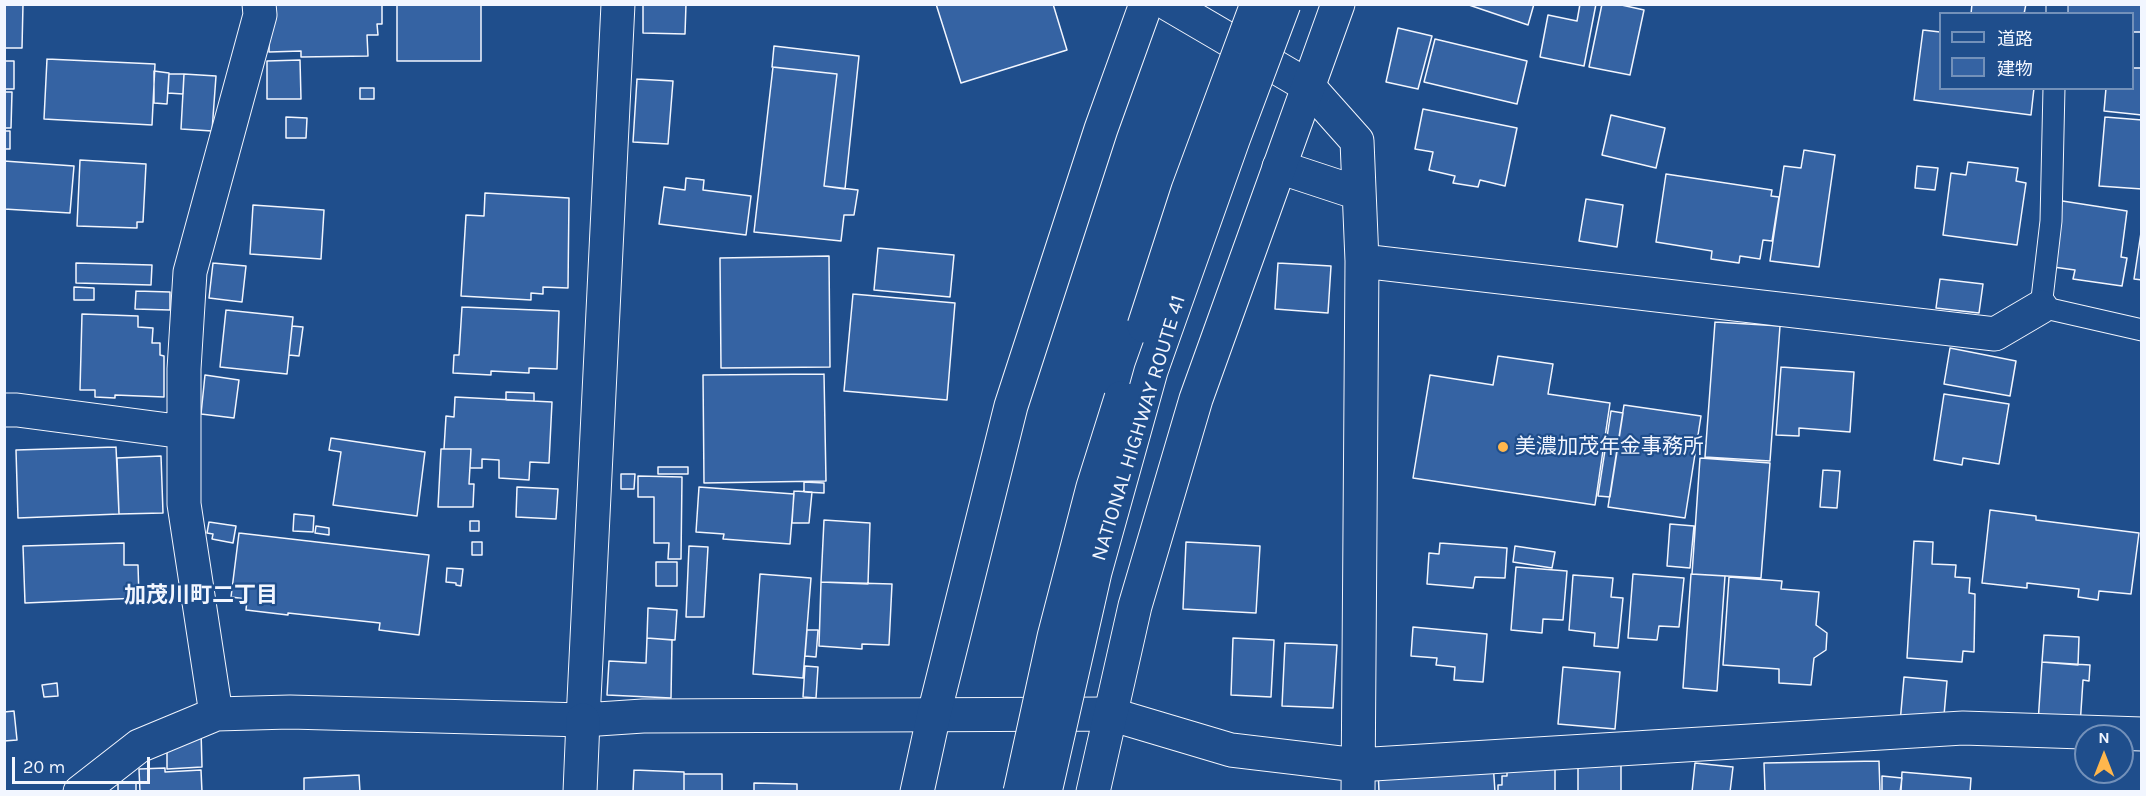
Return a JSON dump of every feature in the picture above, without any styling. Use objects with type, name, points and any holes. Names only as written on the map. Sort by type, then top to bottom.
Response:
[{"type":"main road","points":[[216,714],[184,504],[184,369],[190,272],[260,15],[259,4]]},
{"type":"main road","points":[[580,792],[618,4]]},
{"type":"main road","points":[[917,792],[934,714],[1011,406],[1107,111],[1146,4]]},
{"type":"main road","points":[[1168,4],[1308,86],[1357,141],[1362,261],[1358,778]]},
{"type":"main road","name":"NATIONAL HIGHWAY ROUTE 41","points":[[1020,792],[1054,637],[1093,487],[1188,189],[1257,4]]},
{"type":"main road","name":"NATIONAL HIGHWAY ROUTE 41","points":[[1045,792],[1095,572],[1151,371],[1284,4]]},
{"type":"main road","points":[[1093,792],[1135,606],[1196,399],[1338,4]]},
{"type":"main road","points":[[1279,167],[1358,193]]},
{"type":"main road","points":[[1362,261],[1995,334],[2040,307]]},
{"type":"main road","points":[[4,410],[184,432]]},
{"type":"main road","points":[[80,792],[139,746],[216,714],[290,712],[582,720],[643,716],[1110,714],[1231,750],[1358,778],[1963,728],[2142,734]]},
{"type":"lane","points":[[2054,90],[2050,221],[2040,307],[2142,330]]},
{"type":"building","points":[[4,4],[23,4],[22,48],[4,48]]},
{"type":"building","points":[[269,4],[382,4],[382,24],[377,24],[378,35],[367,35],[368,56],[301,57],[301,51],[269,52]]},
{"type":"building","points":[[397,4],[481,4],[481,61],[397,61]]},
{"type":"building","points":[[643,4],[686,4],[685,34],[643,33]]},
{"type":"building","points":[[936,4],[1053,4],[1067,50],[961,83]]},
{"type":"building","points":[[1466,4],[1534,4],[1528,25]]},
{"type":"building","points":[[1580,4],[1596,4],[1584,66],[1540,57],[1548,15],[1577,21]]},
{"type":"building","points":[[1602,4],[1617,4],[1644,10],[1630,75],[1589,67]]},
{"type":"building","points":[[1972,4],[2026,4],[2024,12],[1971,12]]},
{"type":"building","points":[[2067,4],[2142,4],[2142,32],[2134,32],[2134,12],[2067,12]]},
{"type":"building","points":[[1398,28],[1432,36],[1418,89],[1386,82]]},
{"type":"building","points":[[1923,30],[1939,32],[1939,90],[2034,90],[2031,115],[1914,100]]},
{"type":"building","points":[[1435,39],[1527,61],[1517,104],[1424,82]]},
{"type":"building","points":[[774,46],[859,56],[845,189],[824,186],[837,74],[772,67]]},
{"type":"building","points":[[47,59],[155,64],[152,125],[44,119]]},
{"type":"building","points":[[300,60],[301,99],[267,99],[267,61]]},
{"type":"building","points":[[4,61],[14,61],[14,89],[4,89]]},
{"type":"building","points":[[773,67],[837,74],[824,186],[858,190],[854,215],[844,215],[841,241],[754,232]]},
{"type":"building","points":[[2134,68],[2142,68],[2142,115],[2104,111],[2106,90],[2134,90]]},
{"type":"building","points":[[154,71],[169,73],[167,104],[154,103]]},
{"type":"building","points":[[169,74],[184,74],[183,94],[168,93]]},
{"type":"building","points":[[184,74],[216,76],[212,131],[181,129]]},
{"type":"building","points":[[637,79],[673,81],[668,144],[633,142]]},
{"type":"building","points":[[360,88],[374,88],[374,99],[360,99]]},
{"type":"building","points":[[4,92],[12,92],[11,128],[4,128]]},
{"type":"building","points":[[1423,109],[1517,128],[1505,186],[1480,180],[1478,187],[1453,183],[1455,176],[1429,170],[1433,152],[1415,149]]},
{"type":"building","points":[[1611,115],[1665,128],[1656,168],[1602,155]]},
{"type":"building","points":[[286,117],[307,118],[306,138],[286,138]]},
{"type":"building","points":[[2105,117],[2142,120],[2142,189],[2099,186]]},
{"type":"building","points":[[4,131],[10,131],[10,149],[4,149]]},
{"type":"building","points":[[1804,150],[1835,155],[1819,267],[1770,261],[1784,166],[1801,168]]},
{"type":"building","points":[[80,160],[146,164],[143,222],[137,222],[137,228],[77,226]]},
{"type":"building","points":[[4,161],[74,166],[70,213],[4,209]]},
{"type":"building","points":[[1968,162],[2018,168],[2016,181],[2026,183],[2017,245],[1943,235],[1951,173],[1966,175]]},
{"type":"building","points":[[1917,166],[1938,168],[1935,190],[1915,188]]},
{"type":"building","points":[[1666,174],[1772,190],[1771,196],[1779,197],[1772,241],[1763,240],[1760,259],[1740,256],[1739,263],[1711,259],[1712,251],[1656,242]]},
{"type":"building","points":[[686,178],[704,180],[703,190],[751,196],[746,235],[659,224],[664,187],[685,190]]},
{"type":"building","points":[[485,193],[569,198],[568,288],[543,287],[543,294],[531,293],[531,300],[461,296],[466,215],[484,216]]},
{"type":"building","points":[[1586,199],[1623,205],[1617,247],[1579,241]]},
{"type":"building","points":[[2056,200],[2127,211],[2121,257],[2127,258],[2122,286],[2073,279],[2075,270],[2046,266]]},
{"type":"building","points":[[253,205],[324,210],[321,259],[250,254]]},
{"type":"building","points":[[2142,226],[2142,280],[2134,279]]},
{"type":"building","points":[[878,248],[954,255],[950,297],[874,290]]},
{"type":"building","points":[[829,256],[830,367],[721,368],[720,258]]},
{"type":"building","points":[[76,263],[152,265],[151,285],[76,283]]},
{"type":"building","points":[[213,263],[246,266],[242,302],[209,298]]},
{"type":"building","points":[[1278,263],[1331,266],[1328,313],[1275,309]]},
{"type":"building","points":[[1940,279],[1983,284],[1979,313],[1936,308]]},
{"type":"building","points":[[74,287],[94,288],[94,300],[74,300]]},
{"type":"building","points":[[136,291],[170,292],[170,310],[135,309]]},
{"type":"building","points":[[853,294],[955,303],[947,400],[844,391]]},
{"type":"building","points":[[462,307],[559,311],[557,369],[529,368],[529,373],[491,371],[491,375],[453,373],[454,355],[459,355]]},
{"type":"building","points":[[226,310],[293,317],[287,374],[220,367]]},
{"type":"building","points":[[82,314],[138,316],[138,327],[153,328],[152,343],[160,343],[160,355],[164,356],[164,397],[115,395],[115,398],[95,397],[95,390],[80,390]]},
{"type":"building","points":[[1715,322],[1780,326],[1770,461],[1705,457]]},
{"type":"building","points":[[292,326],[303,327],[299,356],[289,355]]},
{"type":"building","points":[[1950,348],[2016,361],[2010,396],[1944,384]]},
{"type":"building","points":[[1498,356],[1553,364],[1548,394],[1610,403],[1595,505],[1413,478],[1430,375],[1493,385]]},
{"type":"building","points":[[1781,367],[1854,372],[1850,432],[1799,428],[1799,436],[1776,435]]},
{"type":"building","points":[[824,374],[826,481],[704,483],[703,375]]},
{"type":"building","points":[[205,375],[239,380],[234,418],[201,414]]},
{"type":"building","points":[[506,392],[534,393],[534,401],[506,400]]},
{"type":"building","points":[[1944,394],[2009,404],[1999,464],[1963,458],[1962,465],[1934,460]]},
{"type":"building","points":[[455,397],[552,402],[549,463],[530,462],[529,480],[499,478],[499,460],[482,459],[482,468],[470,468],[471,449],[444,449],[446,416],[454,417]]},
{"type":"building","points":[[1624,405],[1701,416],[1685,518],[1608,507]]},
{"type":"building","points":[[1611,411],[1623,413],[1610,497],[1598,496]]},
{"type":"building","points":[[331,438],[425,452],[417,516],[333,505],[341,452],[329,450]]},
{"type":"building","points":[[116,447],[119,514],[18,518],[16,450]]},
{"type":"building","points":[[441,449],[471,449],[469,484],[474,484],[473,507],[438,507]]},
{"type":"building","points":[[161,456],[163,513],[119,514],[117,458]]},
{"type":"building","points":[[1700,458],[1770,463],[1761,578],[1692,574]]},
{"type":"building","points":[[658,467],[688,467],[688,474],[658,474]]},
{"type":"building","points":[[1823,470],[1840,471],[1837,508],[1820,507]]},
{"type":"building","points":[[621,474],[635,474],[634,489],[621,489]]},
{"type":"building","points":[[638,476],[682,477],[681,559],[668,559],[669,543],[654,543],[654,497],[638,497]]},
{"type":"building","points":[[804,482],[824,483],[824,493],[804,492]]},
{"type":"building","points":[[517,487],[558,489],[556,519],[516,517]]},
{"type":"building","points":[[699,487],[794,494],[790,544],[723,539],[724,534],[696,532]]},
{"type":"building","points":[[794,491],[812,492],[809,523],[792,523]]},
{"type":"building","points":[[1990,510],[2036,516],[2036,520],[2139,533],[2131,594],[2099,591],[2098,600],[2078,597],[2079,589],[2027,583],[2027,588],[1982,583]]},
{"type":"building","points":[[294,514],[314,516],[313,532],[293,531]]},
{"type":"building","points":[[824,520],[870,523],[868,584],[821,582]]},
{"type":"building","points":[[470,521],[479,521],[479,531],[470,531]]},
{"type":"building","points":[[209,522],[236,526],[233,543],[212,539],[213,534],[207,533]]},
{"type":"building","points":[[1670,524],[1694,526],[1690,568],[1667,566]]},
{"type":"building","points":[[316,526],[329,528],[329,535],[315,533]]},
{"type":"building","points":[[239,533],[429,555],[419,635],[379,630],[380,623],[246,610],[247,599],[231,597]]},
{"type":"building","points":[[1914,541],[1933,542],[1932,564],[1956,565],[1955,577],[1970,578],[1969,593],[1975,594],[1974,652],[1963,651],[1962,662],[1907,658]]},
{"type":"building","points":[[472,542],[482,542],[482,555],[472,555]]},
{"type":"building","points":[[1186,542],[1260,546],[1256,613],[1183,609]]},
{"type":"building","points":[[124,543],[124,565],[138,565],[139,598],[25,603],[23,546]]},
{"type":"building","points":[[1440,543],[1507,548],[1505,578],[1475,577],[1473,588],[1427,584],[1429,553],[1439,554]]},
{"type":"building","points":[[689,546],[708,547],[704,617],[686,617]]},
{"type":"building","points":[[1515,546],[1555,552],[1552,568],[1513,562]]},
{"type":"building","points":[[656,562],[677,562],[677,586],[656,586]]},
{"type":"building","points":[[1516,567],[1567,571],[1563,620],[1543,619],[1542,633],[1511,630]]},
{"type":"building","points":[[447,568],[463,569],[461,586],[446,582]]},
{"type":"building","points":[[760,574],[811,578],[803,678],[753,674]]},
{"type":"building","points":[[1633,574],[1684,578],[1679,627],[1659,626],[1657,640],[1628,638]]},
{"type":"building","points":[[1691,574],[1725,576],[1717,691],[1683,688]]},
{"type":"building","points":[[1573,575],[1613,578],[1611,597],[1623,598],[1618,648],[1594,646],[1595,633],[1569,630]]},
{"type":"building","points":[[1729,577],[1782,581],[1781,589],[1819,592],[1816,625],[1827,633],[1826,650],[1814,658],[1811,685],[1779,683],[1779,669],[1723,665]]},
{"type":"building","points":[[821,582],[892,584],[889,645],[862,644],[862,649],[819,646]]},
{"type":"building","points":[[648,608],[677,610],[675,640],[647,638]]},
{"type":"building","points":[[1413,627],[1487,634],[1483,682],[1454,680],[1455,667],[1436,665],[1437,658],[1411,656]]},
{"type":"building","points":[[807,630],[818,630],[816,657],[805,656]]},
{"type":"building","points":[[2044,635],[2079,637],[2078,665],[2042,662]]},
{"type":"building","points":[[647,638],[672,640],[671,698],[607,695],[609,661],[646,663]]},
{"type":"building","points":[[1233,638],[1274,640],[1271,697],[1231,695]]},
{"type":"building","points":[[1285,643],[1337,645],[1333,708],[1282,706]]},
{"type":"building","points":[[2042,662],[2090,665],[2089,681],[2083,680],[2080,724],[2038,723]]},
{"type":"building","points":[[805,666],[818,667],[816,698],[803,697]]},
{"type":"building","points":[[1563,667],[1620,672],[1615,729],[1558,724]]},
{"type":"building","points":[[1904,677],[1947,681],[1943,727],[1900,723]]},
{"type":"building","points":[[57,683],[58,696],[44,697],[42,685]]},
{"type":"building","points":[[14,711],[17,740],[4,741],[4,712]]},
{"type":"building","points":[[201,730],[202,767],[167,769],[167,744]]},
{"type":"building","points":[[1879,761],[1880,792],[1765,792],[1764,763]]},
{"type":"building","points":[[1493,762],[1495,792],[1379,792],[1378,769]]},
{"type":"building","points":[[1621,763],[1621,792],[1578,792],[1578,764]]},
{"type":"building","points":[[1695,763],[1733,767],[1730,792],[1692,792]]},
{"type":"building","points":[[1507,764],[1555,765],[1555,792],[1498,792],[1498,785],[1502,785],[1502,776],[1507,776]]},
{"type":"building","points":[[165,768],[165,772],[201,770],[202,792],[140,792],[139,769]]},
{"type":"building","points":[[634,770],[684,772],[684,792],[633,792]]},
{"type":"building","points":[[1902,772],[1971,778],[1970,792],[1901,792]]},
{"type":"building","points":[[684,774],[722,774],[722,792],[684,792]]},
{"type":"building","points":[[359,775],[360,792],[304,792],[304,778]]},
{"type":"building","points":[[1882,776],[1902,778],[1900,792],[1882,792]]},
{"type":"building","points":[[136,782],[136,792],[118,792],[118,783]]},
{"type":"building","points":[[754,783],[797,784],[797,792],[754,792]]},
{"type":"place","name":"美濃加茂年金事務所","points":[[1503,447]]},
{"type":"district","name":"加茂川町二丁目","points":[[201,596]]}]
